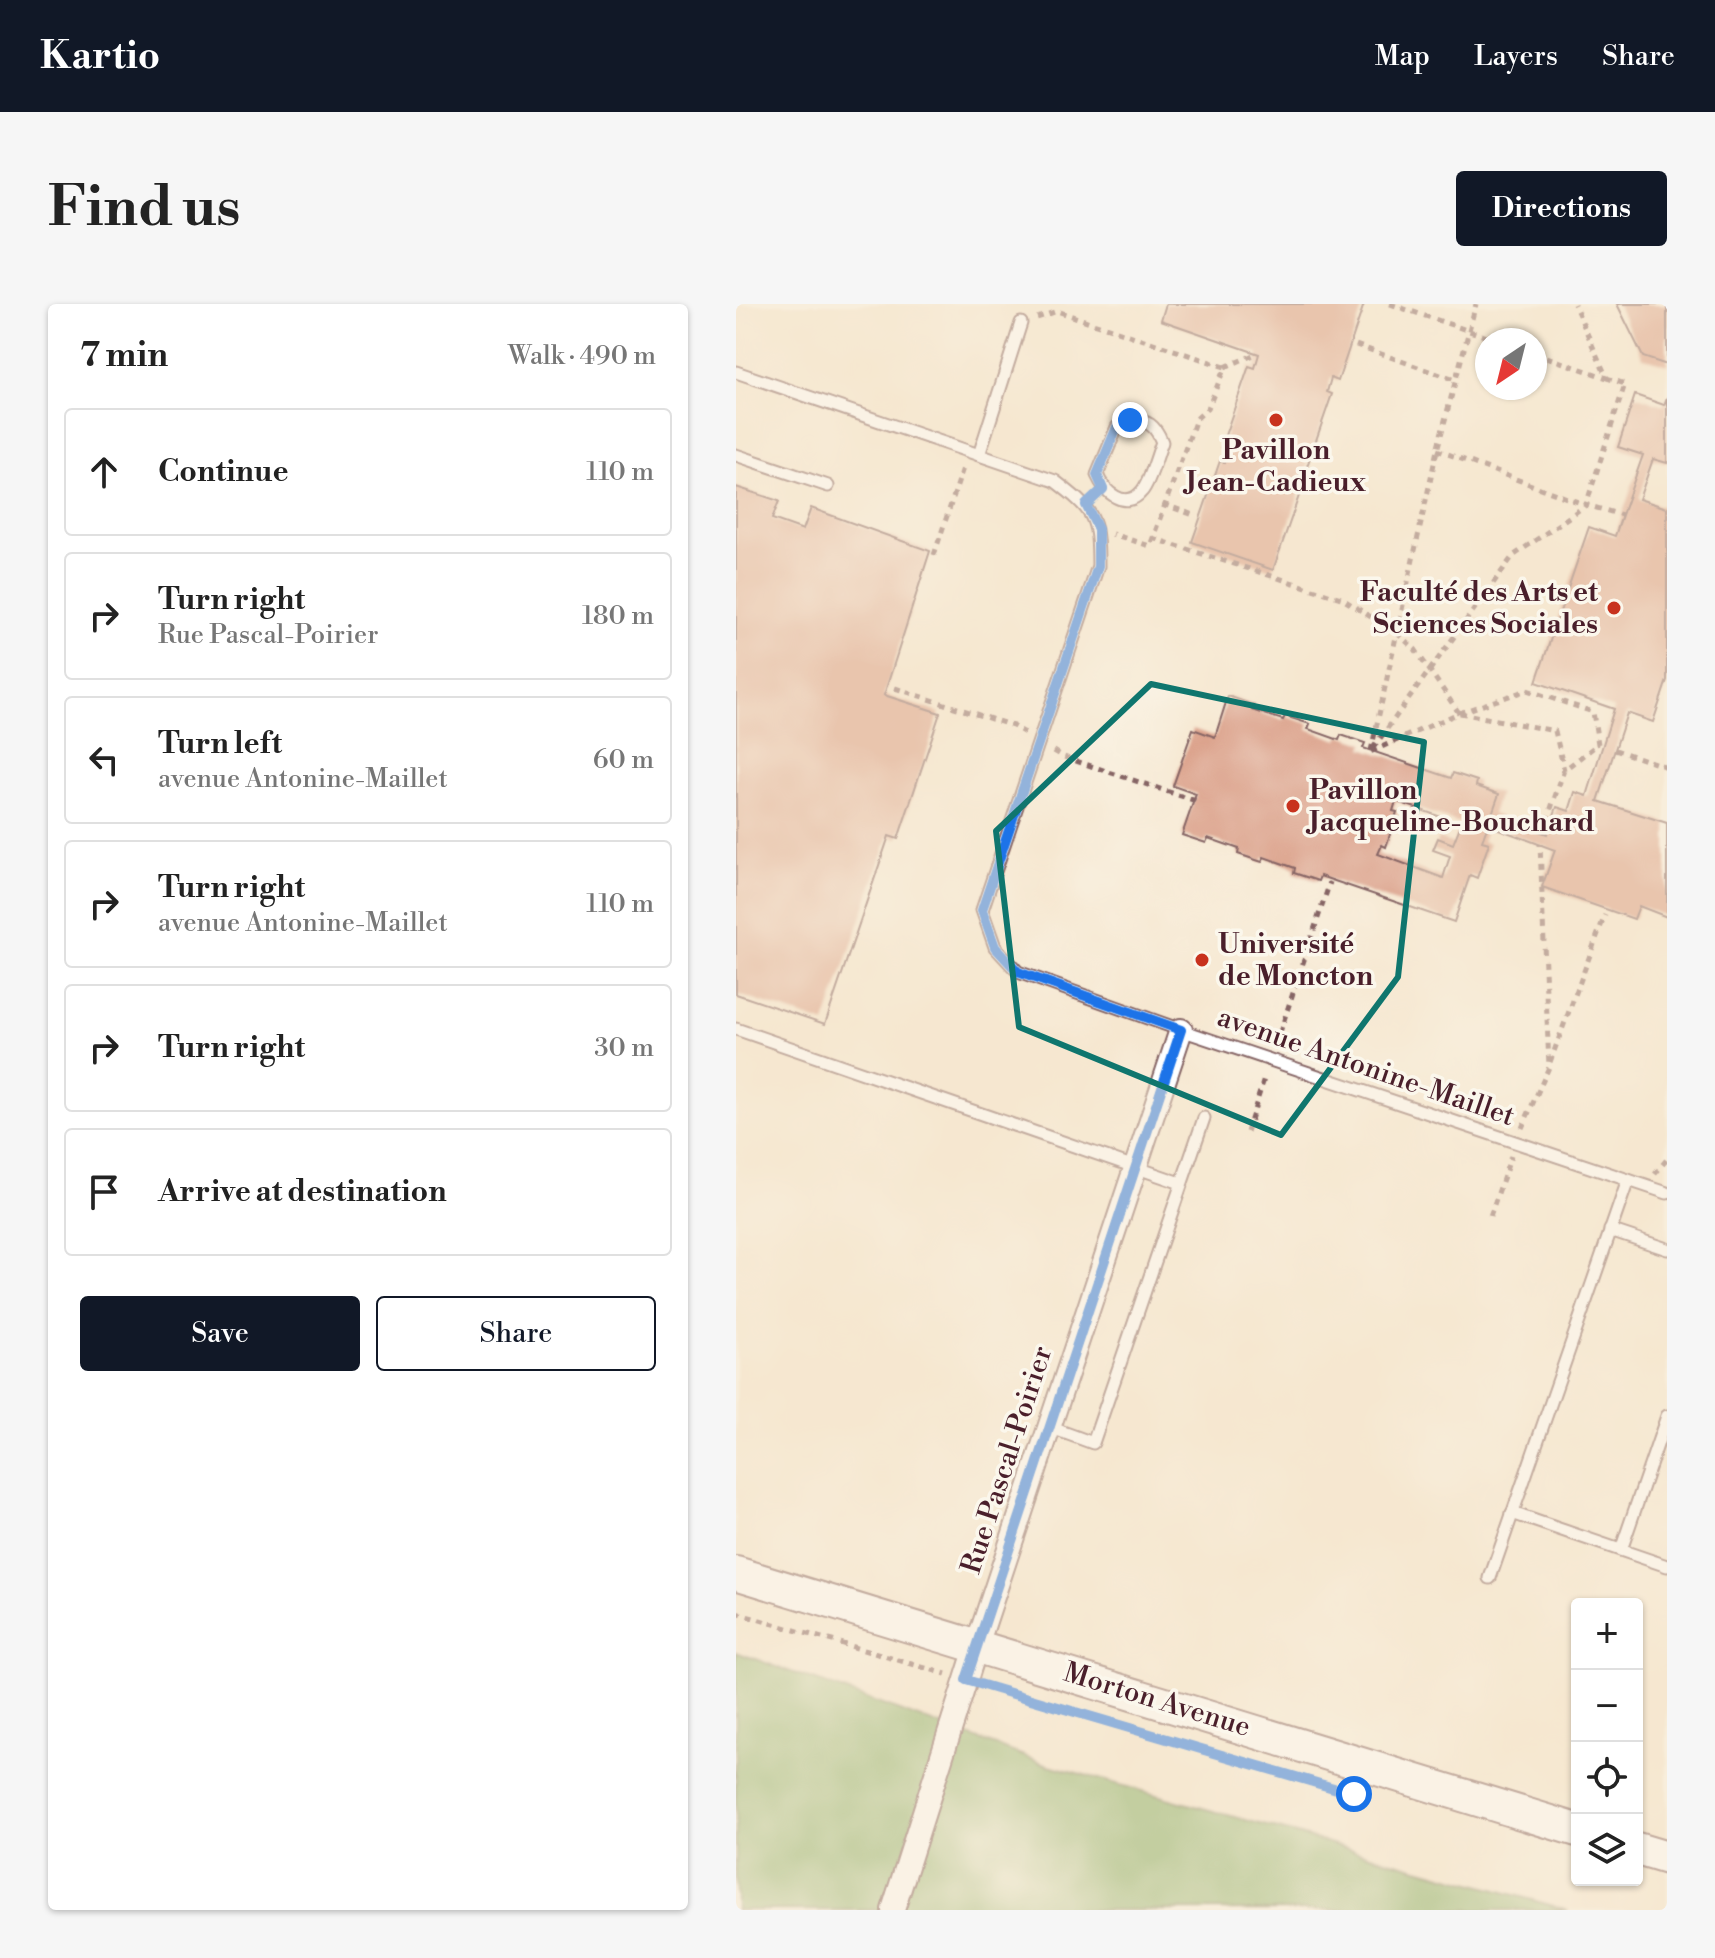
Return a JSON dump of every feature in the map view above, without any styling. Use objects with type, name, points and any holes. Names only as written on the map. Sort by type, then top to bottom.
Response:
[{"type":"street","name":"Rue Pascal-Poirier","points":[[893,1910],[977,1645],[1181,1030]]},
{"type":"street","name":"Morton Avenue","points":[[736,1573],[1571,1828]]},
{"type":"street","points":[[1643,1851],[1667,1858]]},
{"type":"lane","points":[[974,453],[1021,323]]},
{"type":"lane","points":[[736,372],[1055,481],[1086,505],[1103,489]]},
{"type":"lane","points":[[1130,420],[1145,420],[1156,429],[1162,442],[1142,492],[1136,495],[1130,499],[1115,498],[1103,489],[1097,475],[1117,427],[1130,420]]},
{"type":"lane","points":[[736,455],[828,486]]},
{"type":"lane","name":"avenue Antonine-Maillet","points":[[1086,505],[1098,529],[1098,566],[982,910],[995,947],[1018,972],[1667,1193]]},
{"type":"lane","points":[[736,1029],[1181,1183]]},
{"type":"lane","points":[[1049,1427],[1093,1443],[1204,1118]]},
{"type":"lane","points":[[1490,1578],[1628,1180]]},
{"type":"lane","points":[[1610,1230],[1667,1249]]},
{"type":"lane","points":[[1621,1550],[1667,1416]]},
{"type":"lane","points":[[1512,1513],[1667,1566]]},
{"type":"path","points":[[1390,304],[1475,333]]},
{"type":"path","points":[[1370,752],[1437,450],[1476,304]]},
{"type":"path","points":[[1574,304],[1607,378]]},
{"type":"path","points":[[1356,345],[1455,380]]},
{"type":"path","points":[[1225,367],[1256,354]]},
{"type":"path","points":[[1370,752],[1513,556],[1586,505],[1625,384],[1547,357]]},
{"type":"path","points":[[1437,450],[1586,505],[1622,515]]},
{"type":"path","points":[[934,555],[974,453]]},
{"type":"path","points":[[1136,495],[1196,516]]},
{"type":"path","points":[[1152,538],[1341,598],[1398,634],[1415,649],[1459,713],[1555,731],[1564,770],[1543,832]]},
{"type":"path","points":[[1370,752],[1459,713],[1527,690],[1593,712],[1600,745],[1564,770]]},
{"type":"path","points":[[1615,750],[1667,767]]},
{"type":"path","points":[[1540,844],[1549,1067]]},
{"type":"path","points":[[1247,1132],[1330,882]]},
{"type":"path","points":[[1490,1216],[1605,915]]},
{"type":"path","points":[[736,1613],[1324,1785]]},
{"type":"highlighted area","points":[[1151,684],[1424,742],[1398,977],[1281,1135],[1019,1027],[996,831]]},
{"type":"green space","points":[[736,1652],[1049,1765],[1568,1910],[736,1910]]},
{"type":"building","name":"Pavillon Jean-Cadieux","points":[[1166,304],[1364,304],[1338,381],[1331,378],[1327,392],[1332,394],[1304,475],[1300,474],[1295,488],[1301,490],[1273,570],[1192,542],[1220,461],[1225,463],[1230,450],[1221,447],[1249,366],[1255,368],[1259,354],[1161,320]]},
{"type":"building","points":[[1617,304],[1667,304],[1667,365],[1643,357]]},
{"type":"building","points":[[1635,395],[1664,405],[1667,397],[1667,463],[1653,459],[1639,499],[1667,508],[1667,680],[1653,722],[1627,713],[1598,801],[1667,823],[1667,917],[1639,906],[1634,919],[1542,887],[1555,850],[1488,825],[1482,841],[1489,843],[1477,878],[1470,875],[1454,922],[1320,876],[1318,881],[1294,873],[1295,868],[1264,857],[1262,862],[1238,854],[1239,849],[1208,838],[1206,843],[1182,835],[1196,794],[1173,786],[1193,729],[1215,737],[1228,696],[1254,705],[1252,710],[1283,720],[1285,716],[1310,724],[1308,729],[1339,740],[1341,735],[1365,743],[1363,748],[1451,778],[1453,773],[1477,781],[1476,786],[1499,794],[1492,814],[1547,834],[1557,807],[1569,811],[1575,792],[1587,796],[1614,709],[1536,682],[1589,527],[1615,536],[1643,455],[1618,447]],"holes":[[[1396,801],[1461,824],[1453,844],[1438,838],[1433,850],[1450,856],[1443,878],[1378,854],[1382,845],[1386,847],[1397,812],[1393,811]]]},
{"type":"building","points":[[736,487],[779,501],[772,519],[803,530],[811,508],[930,551],[884,695],[940,713],[898,839],[889,836],[825,1024],[736,994]]},
{"type":"place","name":"Pavillon Jean-Cadieux","points":[[1276,420]]},
{"type":"place","name":"Faculté des Arts et Sciences Sociales","points":[[1614,608]]},
{"type":"place","name":"Pavillon Jacqueline-Bouchard","points":[[1293,806]]},
{"type":"place","name":"Université de Moncton","points":[[1202,960]]},
{"type":"route","points":[[1130,420],[1117,427],[1097,475],[1103,489],[1086,505],[1098,529],[1098,566],[982,910],[995,947],[1018,972],[1181,1030],[966,1680],[1354,1794]]}]
